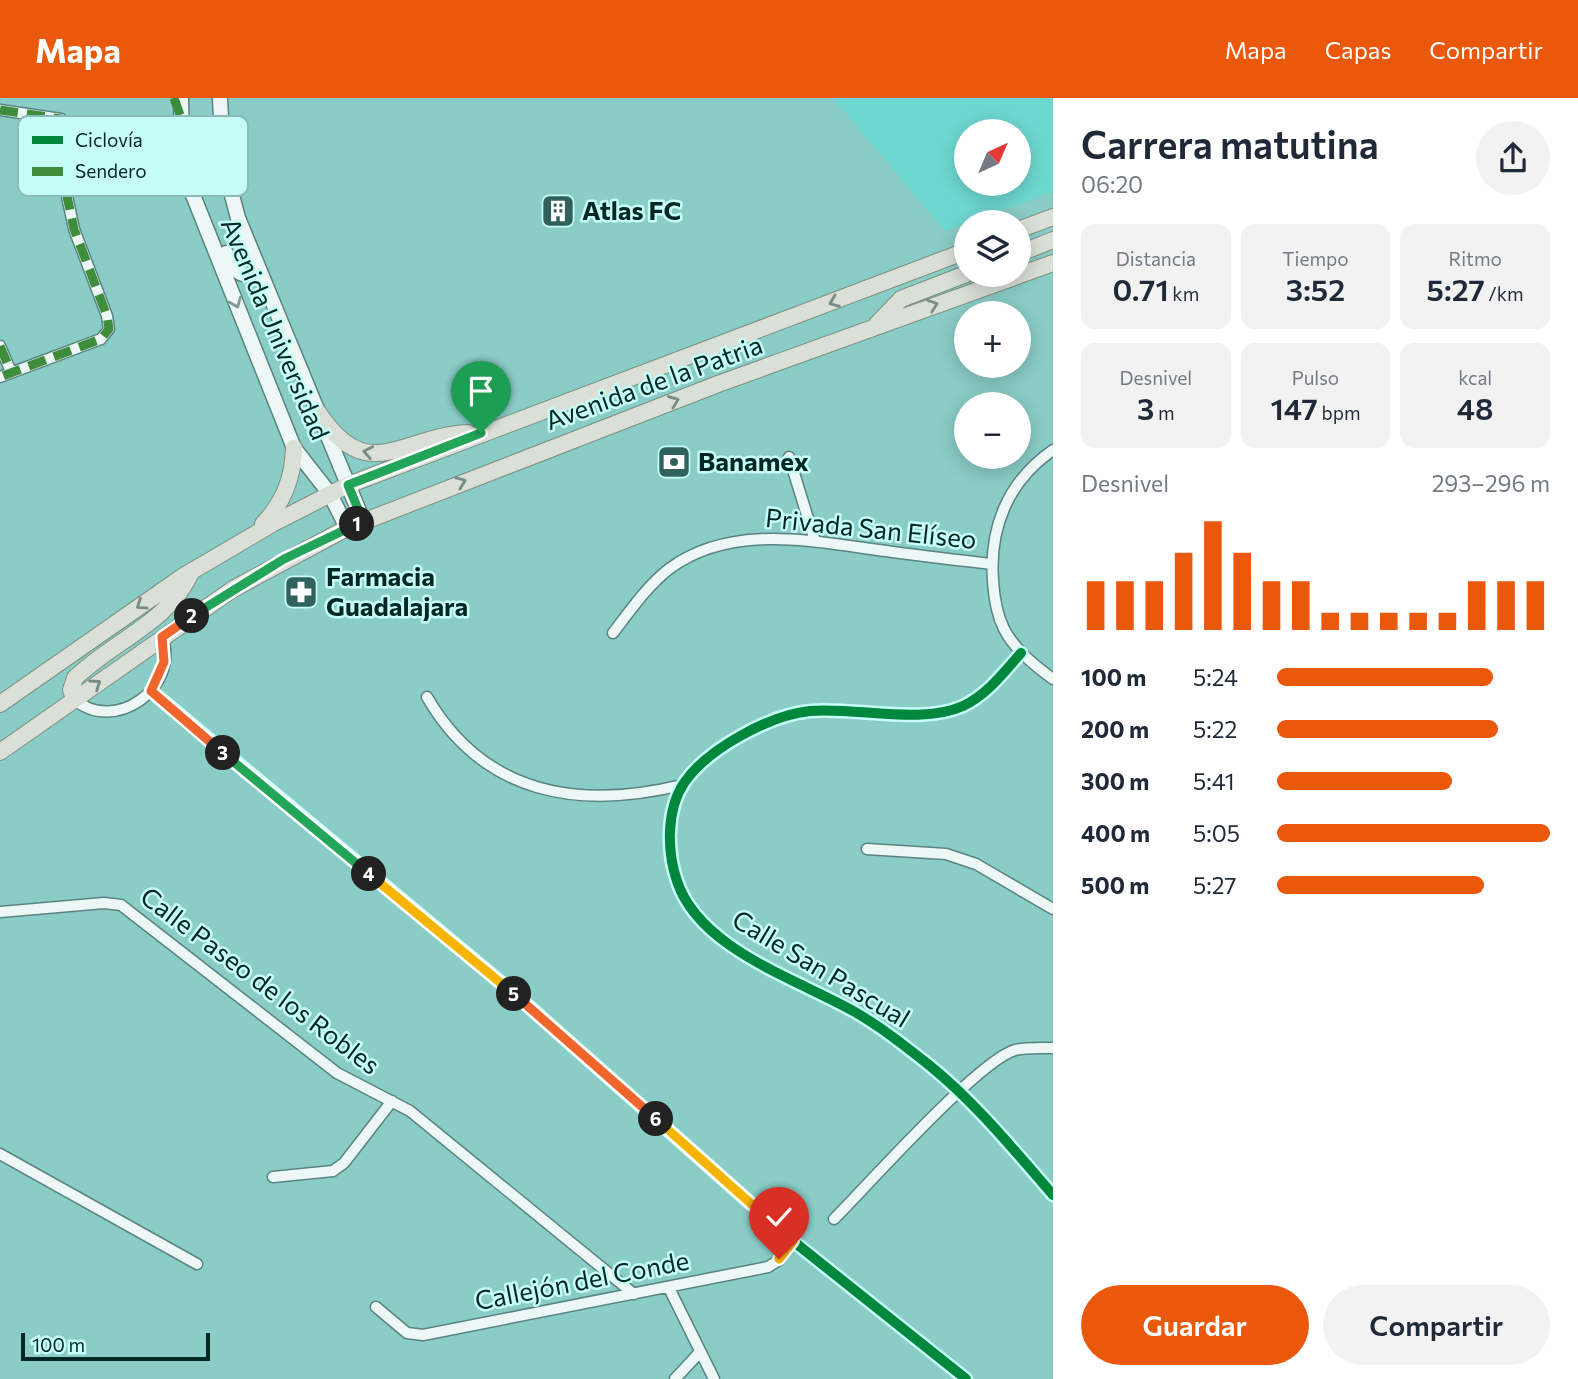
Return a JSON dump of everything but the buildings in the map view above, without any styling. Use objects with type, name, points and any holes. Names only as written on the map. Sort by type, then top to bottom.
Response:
[{"type":"main road","name":"Avenida Universidad","points":[[180,114],[181,98]]},
{"type":"main road","name":"Avenida Universidad","points":[[220,98],[220,116]]},
{"type":"main road","name":"Avenida Universidad","points":[[193,196],[294,448],[330,494],[347,528]]},
{"type":"main road","points":[[194,196],[211,217],[233,268],[245,275],[260,272]]},
{"type":"main road","name":"Avenida Universidad","points":[[231,196],[363,521]]},
{"type":"main road","points":[[1031,225],[1051,217]]},
{"type":"main road","points":[[1031,249],[1053,240]]},
{"type":"main road","name":"Avenida de la Patria","points":[[0,704],[192,571],[348,485],[954,256]]},
{"type":"main road","name":"Avenida de la Patria","points":[[0,752],[162,637],[284,559],[347,528],[568,440],[1053,263]]},
{"type":"main road","points":[[876,326],[901,299],[954,279]]},
{"type":"main road","points":[[318,412],[342,442],[372,453],[387,453],[433,437],[481,433]]},
{"type":"main road","points":[[237,544],[264,524],[279,506],[289,484],[294,448]]},
{"type":"main road","points":[[74,699],[71,690],[75,678],[165,609],[181,592],[192,571]]},
{"type":"street","points":[[174,98],[180,114]]},
{"type":"street","points":[[0,110],[41,116]]},
{"type":"street","points":[[0,377],[101,339],[108,328],[107,316],[74,229],[67,196]]},
{"type":"street","points":[[0,346],[11,372]]},
{"type":"street","points":[[1053,450],[1027,472],[1006,500],[996,527],[992,564],[998,613],[1003,628],[1021,653],[1053,679]]},
{"type":"street","points":[[789,457],[814,541]]},
{"type":"street","name":"Privada San Elíseo","points":[[613,633],[638,601],[669,569],[698,554],[736,541],[789,538],[992,564]]},
{"type":"street","points":[[74,699],[84,708],[101,712],[118,711],[136,704],[151,691],[164,662],[162,637]]},
{"type":"street","points":[[427,697],[441,720],[460,741],[489,765],[523,784],[564,795],[605,796],[656,792],[682,785],[716,752],[749,732],[808,711],[922,714],[962,706],[996,681],[1021,653]]},
{"type":"street","points":[[151,691],[517,996],[793,1241],[966,1379]]},
{"type":"street","name":"Calle San Pascual","points":[[682,785],[673,817],[669,858],[682,896],[702,923],[728,944],[858,1014],[894,1038],[960,1092],[1053,1195]]},
{"type":"street","points":[[867,849],[946,854],[976,863],[1053,909]]},
{"type":"street","name":"Calle Paseo de los Robles","points":[[0,912],[104,903],[121,905],[337,1073],[410,1111],[634,1294]]},
{"type":"street","points":[[834,1219],[960,1092],[998,1059],[1015,1050],[1053,1048]]},
{"type":"street","points":[[274,1177],[333,1171],[344,1163],[392,1101]]},
{"type":"street","points":[[0,1154],[197,1264]]},
{"type":"street","name":"Callejón del Conde","points":[[376,1307],[407,1333],[423,1335],[768,1267],[779,1259],[793,1241]]},
{"type":"street","points":[[669,1288],[714,1379]]},
{"type":"street","points":[[675,1379],[700,1352]]},
{"type":"shaded area","points":[[833,98],[1053,98],[1053,192],[1003,210],[954,210],[954,228],[945,231]]},
{"type":"marked path","points":[[174,98],[180,115]]},
{"type":"marked path","points":[[0,110],[41,116]]},
{"type":"marked path","points":[[0,377],[101,339],[109,329],[107,316],[74,229],[67,196]]},
{"type":"marked path","points":[[0,346],[11,372]]},
{"type":"cycle path","points":[[1021,653],[980,696],[946,712],[909,715],[810,711],[777,719],[741,736],[708,758],[684,783],[671,818],[670,844],[677,881],[689,905],[706,926],[752,960],[855,1012],[884,1030],[946,1079],[1009,1144],[1053,1195]]},
{"type":"cycle path","points":[[151,691],[517,996],[793,1241],[966,1379]]},
{"type":"place","name":"Atlas FC","points":[[558,211]]},
{"type":"place","name":"Banamex","points":[[674,462]]},
{"type":"place","name":"Farmacia Guadalajara","points":[[301,592]]},
{"type":"route","points":[[481,433],[348,485],[363,521],[284,559],[233,589],[162,637],[164,662],[151,691],[517,996],[793,1241],[779,1259]]}]
